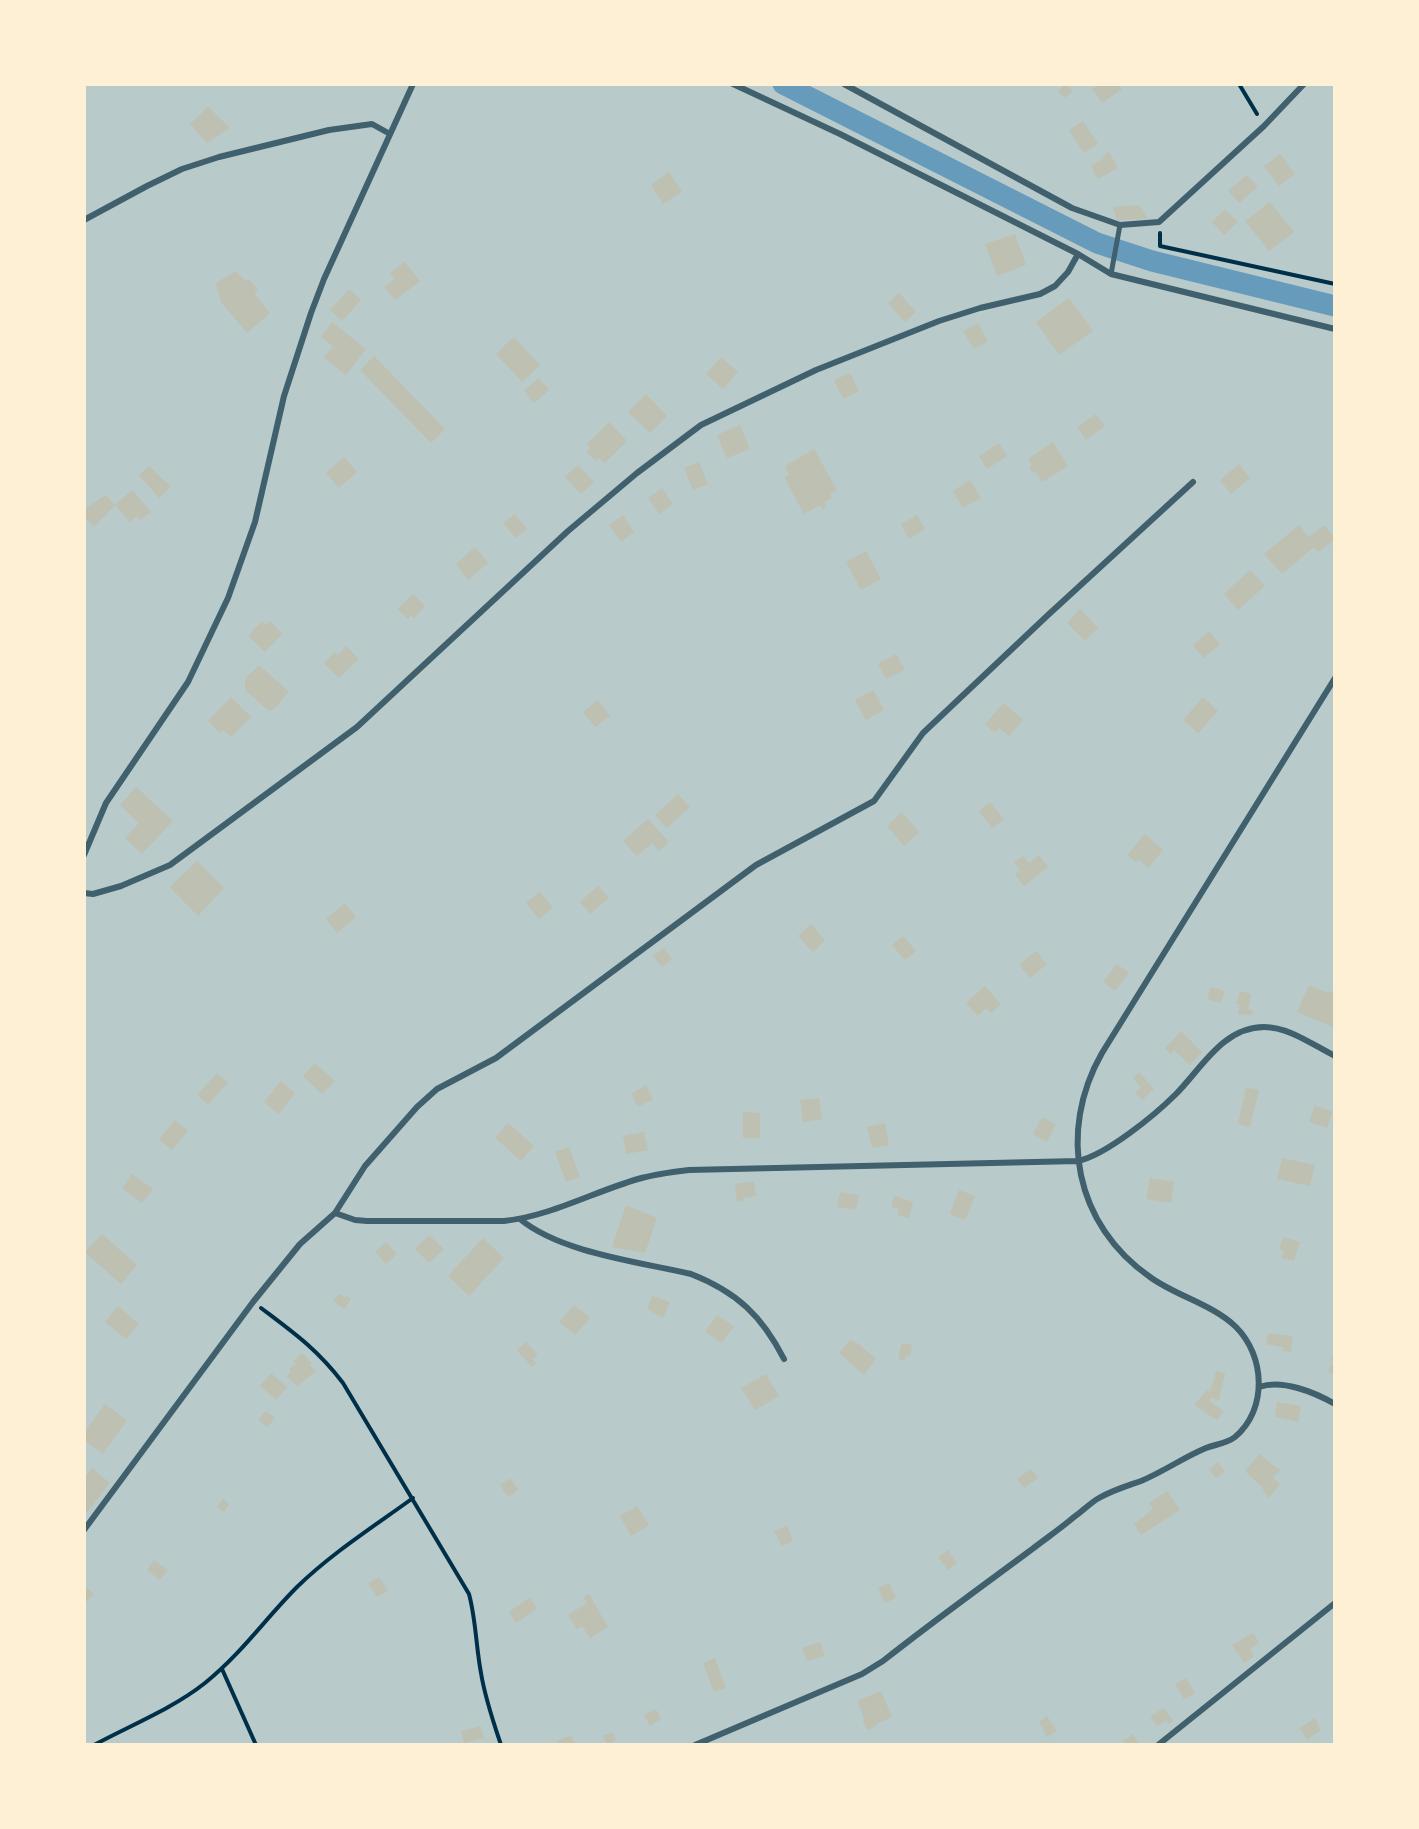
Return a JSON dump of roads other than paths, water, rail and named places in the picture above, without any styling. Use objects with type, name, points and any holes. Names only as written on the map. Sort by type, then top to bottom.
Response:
[{"type":"street","points":[[84,855],[106,803],[188,682],[228,598],[255,522],[284,396],[311,313],[324,279],[413,84]]},
{"type":"street","points":[[733,84],[840,134],[1078,254],[1111,274],[1335,329]]},
{"type":"street","points":[[844,84],[1072,208],[1120,225],[1159,222],[1264,126],[1304,84]]},
{"type":"street","points":[[84,220],[182,169],[219,157],[307,135],[372,124],[390,134]]},
{"type":"street","points":[[1111,274],[1120,225]]},
{"type":"street","points":[[84,893],[93,894],[121,886],[170,865],[357,727],[568,531],[637,472],[701,425],[816,370],[939,321],[980,308],[1040,294],[1055,286],[1068,272],[1078,254]]},
{"type":"street","points":[[84,1530],[253,1302],[300,1244],[335,1213],[365,1166],[397,1127],[438,1089],[496,1058],[756,865],[874,801],[923,733],[1193,482]]},
{"type":"street","points":[[694,1745],[862,1674],[1098,1498],[1141,1481],[1205,1449],[1227,1442],[1236,1436],[1252,1412],[1259,1387],[1257,1367],[1254,1355],[1243,1336],[1235,1326],[1152,1279],[1114,1245],[1104,1231],[1083,1185],[1078,1161],[1077,1132],[1087,1082],[1093,1069],[1335,678]]},
{"type":"street","points":[[335,1213],[367,1221],[504,1221],[520,1219],[640,1178],[689,1170],[1078,1161],[1100,1153],[1163,1106],[1219,1046],[1236,1033],[1251,1028],[1280,1029],[1335,1056]]},
{"type":"street","points":[[520,1219],[533,1230],[563,1243],[691,1274],[709,1281],[732,1294],[754,1313],[772,1335],[784,1359]]},
{"type":"street","points":[[1259,1387],[1268,1384],[1300,1389],[1335,1404]]},
{"type":"street","points":[[1158,1745],[1335,1603]]},
{"type":"waterway","points":[[783,84],[1097,243],[1152,261],[1335,306]]}]
